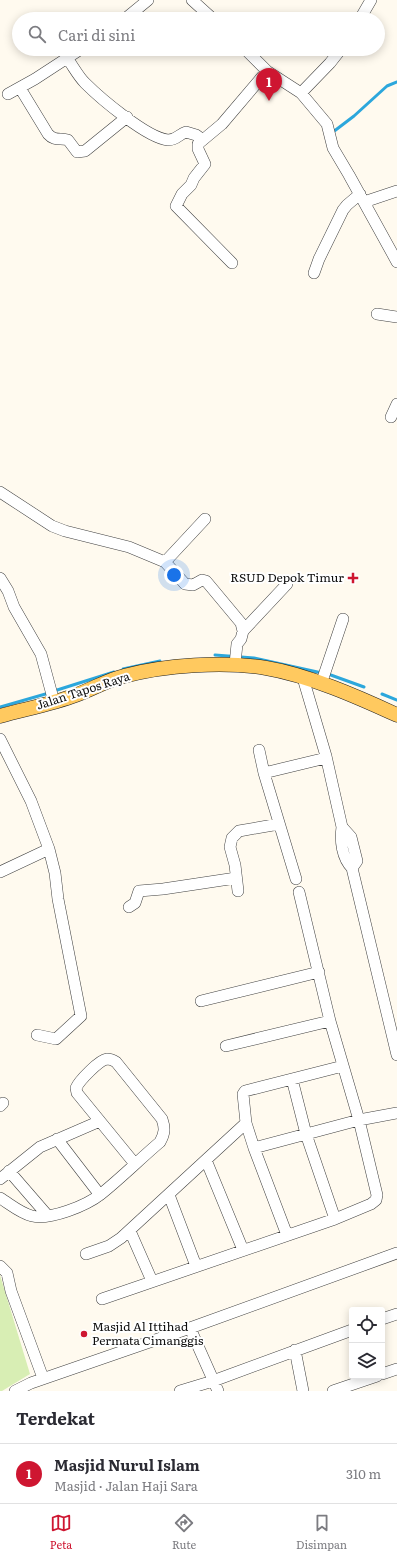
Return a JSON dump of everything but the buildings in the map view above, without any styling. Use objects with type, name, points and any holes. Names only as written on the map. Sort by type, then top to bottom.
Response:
[{"type":"main road","name":"Jalan Tapos Raya","points":[[0,716],[54,699],[77,695],[105,682],[125,676],[157,670],[235,662],[267,668],[304,678],[323,676],[367,701],[397,715]]},
{"type":"street","points":[[133,12],[148,0]]},
{"type":"street","points":[[192,0],[205,12]]},
{"type":"street","points":[[364,12],[372,0]]},
{"type":"street","points":[[8,94],[70,56]]},
{"type":"street","points":[[252,56],[268,71],[301,93],[327,124],[333,148],[397,262]]},
{"type":"street","points":[[301,93],[336,56]]},
{"type":"street","points":[[67,58],[85,82],[127,118],[155,135],[166,140],[175,139],[186,132],[196,135],[203,140]]},
{"type":"street","points":[[232,264],[176,206],[182,194],[191,185],[194,178],[205,164],[197,146],[222,124],[268,71]]},
{"type":"street","points":[[20,88],[48,134],[56,140],[68,140],[77,152],[85,151],[127,118]]},
{"type":"street","points":[[314,274],[319,259],[343,210],[347,205],[362,198],[397,191]]},
{"type":"street","points":[[377,314],[397,317]]},
{"type":"street","points":[[390,417],[397,404]]},
{"type":"street","points":[[0,492],[52,526],[65,531],[129,547],[165,562],[185,584],[193,585],[202,580],[206,581],[242,623],[243,631],[241,639],[237,644],[235,662]]},
{"type":"street","points":[[165,562],[205,519]]},
{"type":"street","points":[[0,578],[8,590],[14,607],[41,654],[54,699]]},
{"type":"street","points":[[243,631],[287,584]]},
{"type":"street","points":[[323,676],[343,619]]},
{"type":"street","points":[[304,678],[326,758],[342,827],[340,839],[347,863],[352,868],[396,1050]]},
{"type":"street","points":[[0,738],[31,801],[49,849],[55,873],[58,899],[81,1016],[56,1039],[37,1035]]},
{"type":"street","points":[[259,750],[264,773],[296,879]]},
{"type":"street","points":[[264,773],[326,758]]},
{"type":"street","points":[[238,891],[235,865],[230,847],[232,838],[240,831],[279,824]]},
{"type":"street","points":[[0,872],[49,849]]},
{"type":"street","points":[[129,907],[134,903],[139,890],[163,889],[236,878]]},
{"type":"street","points":[[102,1299],[335,1219],[371,1204],[376,1200],[378,1195],[359,1120],[330,1021],[299,892]]},
{"type":"street","points":[[201,1001],[319,972]]},
{"type":"street","points":[[226,1046],[330,1021]]},
{"type":"street","points":[[0,1198],[17,1210],[32,1216],[48,1216],[67,1211],[100,1195],[160,1142],[164,1136],[165,1128],[162,1119],[116,1062],[111,1059],[105,1059],[83,1078],[76,1088],[77,1093],[135,1164]]},
{"type":"street","points":[[288,1235],[254,1148],[246,1123],[243,1097],[245,1091],[343,1066]]},
{"type":"street","points":[[292,1079],[306,1134],[335,1219]]},
{"type":"street","points":[[254,1148],[359,1120],[397,1113]]},
{"type":"street","points":[[0,1179],[40,1147],[100,1121]]},
{"type":"street","points":[[86,1254],[109,1246],[130,1231],[246,1123]]},
{"type":"street","points":[[57,1139],[100,1195]]},
{"type":"street","points":[[206,1160],[243,1250]]},
{"type":"street","points":[[9,1171],[48,1216]]},
{"type":"street","points":[[169,1195],[196,1266]]},
{"type":"street","points":[[130,1231],[152,1281]]},
{"type":"street","points":[[15,1391],[47,1377],[190,1328],[397,1253]]},
{"type":"street","points":[[0,1266],[7,1272],[9,1278],[13,1277],[17,1286],[47,1377]]},
{"type":"street","points":[[385,1318],[397,1314]]},
{"type":"street","points":[[190,1328],[212,1381],[218,1391]]},
{"type":"street","points":[[180,1391],[212,1381],[349,1331]]},
{"type":"street","points":[[295,1350],[303,1391]]},
{"type":"street","points":[[385,1373],[397,1369]]},
{"type":"street","points":[[333,1391],[368,1379]]},
{"type":"green space","points":[[0,1275],[30,1374],[2,1391],[0,1391]]},
{"type":"waterway","points":[[333,132],[354,116],[387,86],[397,82]]},
{"type":"waterway","points":[[215,655],[254,658],[322,673]]},
{"type":"waterway","points":[[123,669],[160,661]]},
{"type":"waterway","points":[[54,691],[114,672]]},
{"type":"waterway","points":[[328,674],[364,687]]},
{"type":"waterway","points":[[0,707],[49,693]]},
{"type":"waterway","points":[[382,694],[397,700]]},
{"type":"place","name":"Masjid Nurul Islam","points":[[269,101]]},
{"type":"place","name":"RSUD Depok Timur","points":[[353,578]]},
{"type":"place","name":"Masjid Al Ittihad Permata Cimanggis","points":[[84,1334]]}]
